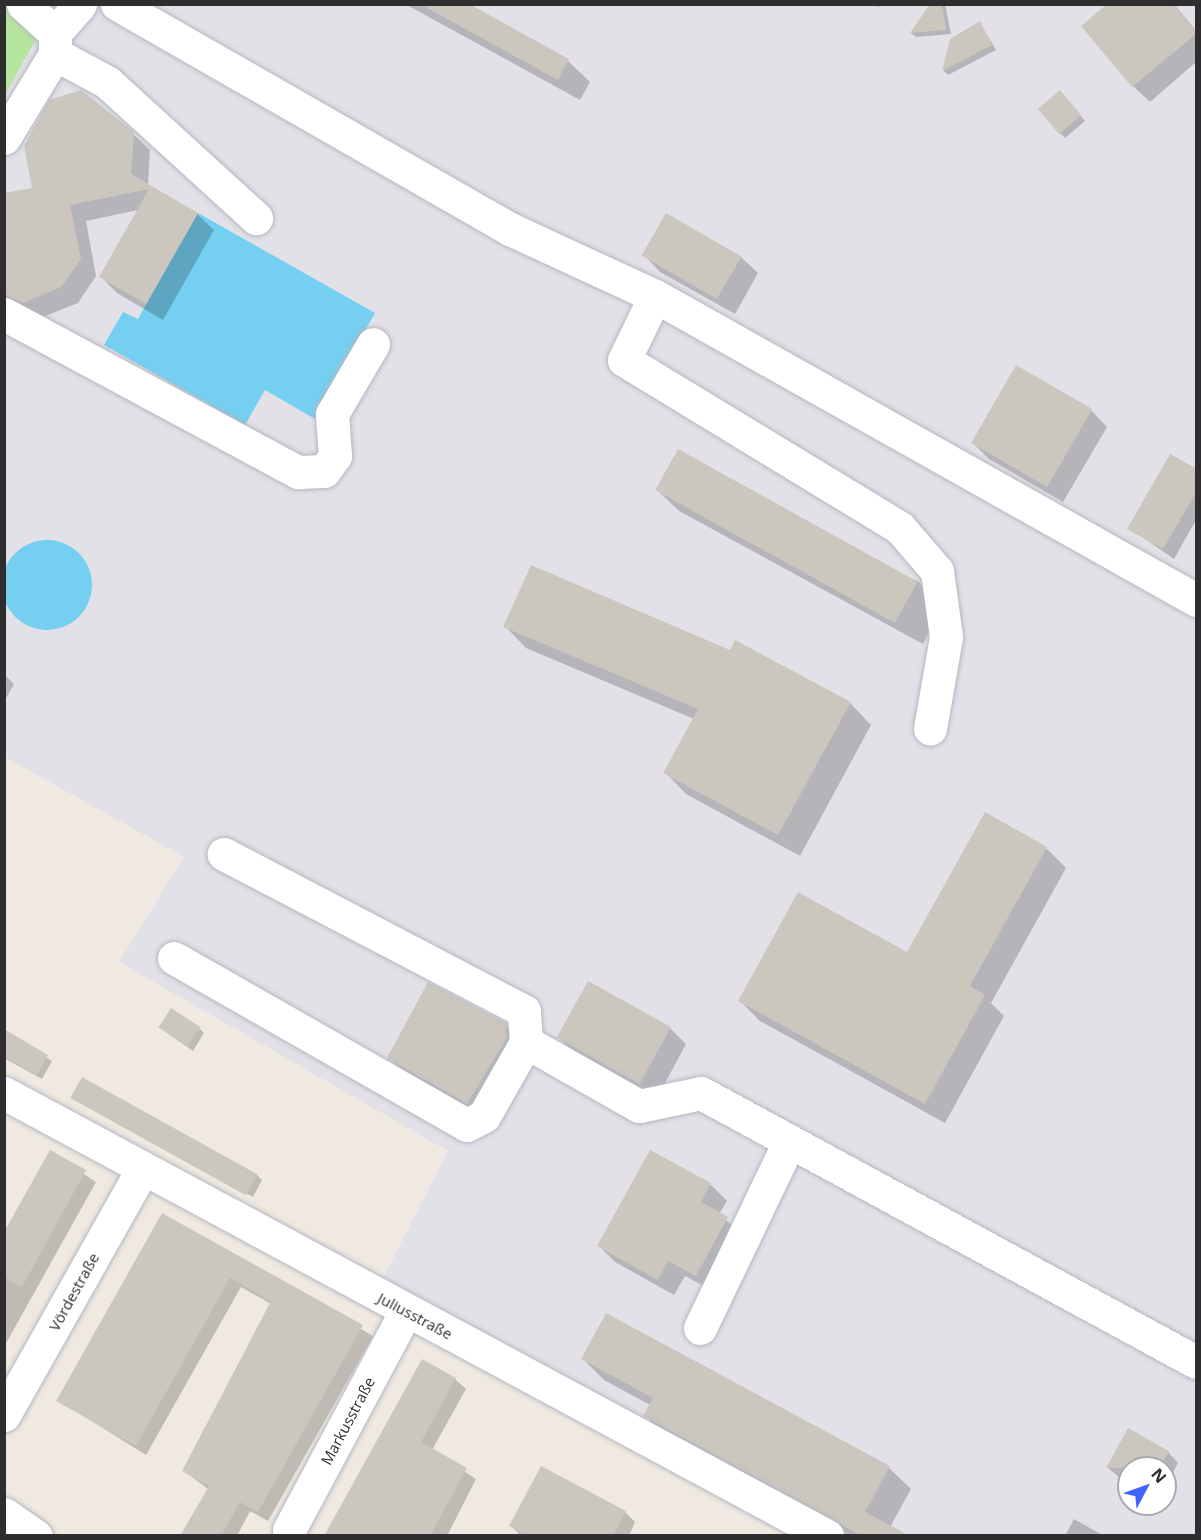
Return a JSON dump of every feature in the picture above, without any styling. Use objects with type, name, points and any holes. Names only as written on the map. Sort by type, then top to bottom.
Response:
[{"type":"street","points":[[23,4],[55,43],[107,82],[256,218]]},
{"type":"street","points":[[4,138],[55,43],[80,4]]},
{"type":"street","points":[[117,4],[512,230],[655,296],[1197,600]]},
{"type":"street","points":[[655,296],[624,360],[900,528],[937,571],[946,637],[930,729]]},
{"type":"street","points":[[4,314],[298,472],[324,471],[335,456],[332,414],[373,344]]},
{"type":"street","points":[[174,958],[467,1125],[484,1116],[526,1042],[524,1011],[224,854]]},
{"type":"street","points":[[526,1042],[639,1106],[701,1094],[1197,1362]]},
{"type":"street","name":"Juliusstraße","points":[[4,1093],[827,1536]]},
{"type":"street","points":[[700,1328],[789,1142]]},
{"type":"street","name":"Vördestraße","points":[[4,1415],[143,1168]]},
{"type":"street","name":"Markusstraße","points":[[289,1530],[406,1311]]},
{"type":"street","points":[[4,1515],[36,1536]]},
{"type":"shaded area","points":[[5,5],[1196,5],[1196,1535],[853,1535],[383,1278],[448,1151],[119,962],[184,857],[5,757],[4,95],[39,34]]},
{"type":"green space","points":[[4,5],[39,34],[5,95]]},
{"type":"water","points":[[198,213],[375,313],[315,419],[265,390],[245,425],[104,345],[123,312],[138,319]]},
{"type":"water","points":[[38,540],[56,540],[72,547],[85,560],[92,576],[92,594],[85,610],[72,623],[56,630],[38,630],[22,623],[9,610],[2,594],[2,576],[9,560],[22,547]]},
{"type":"building","points":[[420,4],[469,4],[569,59],[558,80]]},
{"type":"building","points":[[930,4],[942,4],[946,30],[910,33]]},
{"type":"building","points":[[1107,4],[1173,4],[1197,33],[1132,87],[1081,26]]},
{"type":"building","points":[[980,21],[992,45],[942,71],[950,39]]},
{"type":"building","points":[[81,90],[134,132],[131,174],[198,213],[146,304],[99,277],[149,189],[70,205],[81,259],[61,287],[23,303],[4,295],[4,193],[32,188],[24,146],[49,100]]},
{"type":"building","points":[[1060,90],[1081,115],[1059,134],[1038,109]]},
{"type":"building","points":[[666,213],[741,256],[717,299],[642,255]]},
{"type":"building","points":[[1016,365],[1092,409],[1047,487],[971,443]]},
{"type":"building","points":[[678,449],[918,582],[895,623],[655,490]]},
{"type":"building","points":[[1170,454],[1197,469],[1197,491],[1163,549],[1127,529]]},
{"type":"building","points":[[531,565],[730,650],[735,640],[851,702],[778,835],[663,773],[698,709],[503,627]]},
{"type":"building","points":[[985,812],[1047,847],[970,986],[985,995],[925,1104],[738,1001],[798,892],[907,952]]},
{"type":"building","points":[[588,981],[671,1027],[640,1084],[556,1038]]},
{"type":"building","points":[[428,982],[506,1023],[507,1038],[467,1104],[387,1058]]},
{"type":"building","points":[[171,1008],[200,1027],[188,1046],[158,1027]]},
{"type":"building","points":[[4,1029],[48,1055],[37,1075],[4,1057]]},
{"type":"building","points":[[82,1077],[258,1174],[246,1195],[70,1098]]},
{"type":"building","points":[[50,1150],[86,1170],[22,1287],[4,1277],[4,1232]]},
{"type":"building","points":[[650,1150],[711,1183],[701,1202],[728,1217],[696,1276],[668,1261],[658,1280],[597,1246]]},
{"type":"building","points":[[162,1213],[363,1325],[258,1512],[240,1502],[221,1536],[180,1536],[209,1486],[182,1471],[271,1301],[230,1278],[136,1446],[56,1401]]},
{"type":"building","points":[[606,1313],[890,1466],[865,1512],[910,1536],[862,1536],[643,1416],[653,1398],[581,1359]]},
{"type":"building","points":[[422,1359],[456,1378],[421,1442],[467,1468],[430,1536],[324,1536]]},
{"type":"building","points":[[1128,1428],[1169,1451],[1166,1456],[1117,1456],[1117,1468],[1106,1468]]},
{"type":"building","points":[[541,1466],[626,1511],[613,1536],[527,1536],[509,1526]]}]
